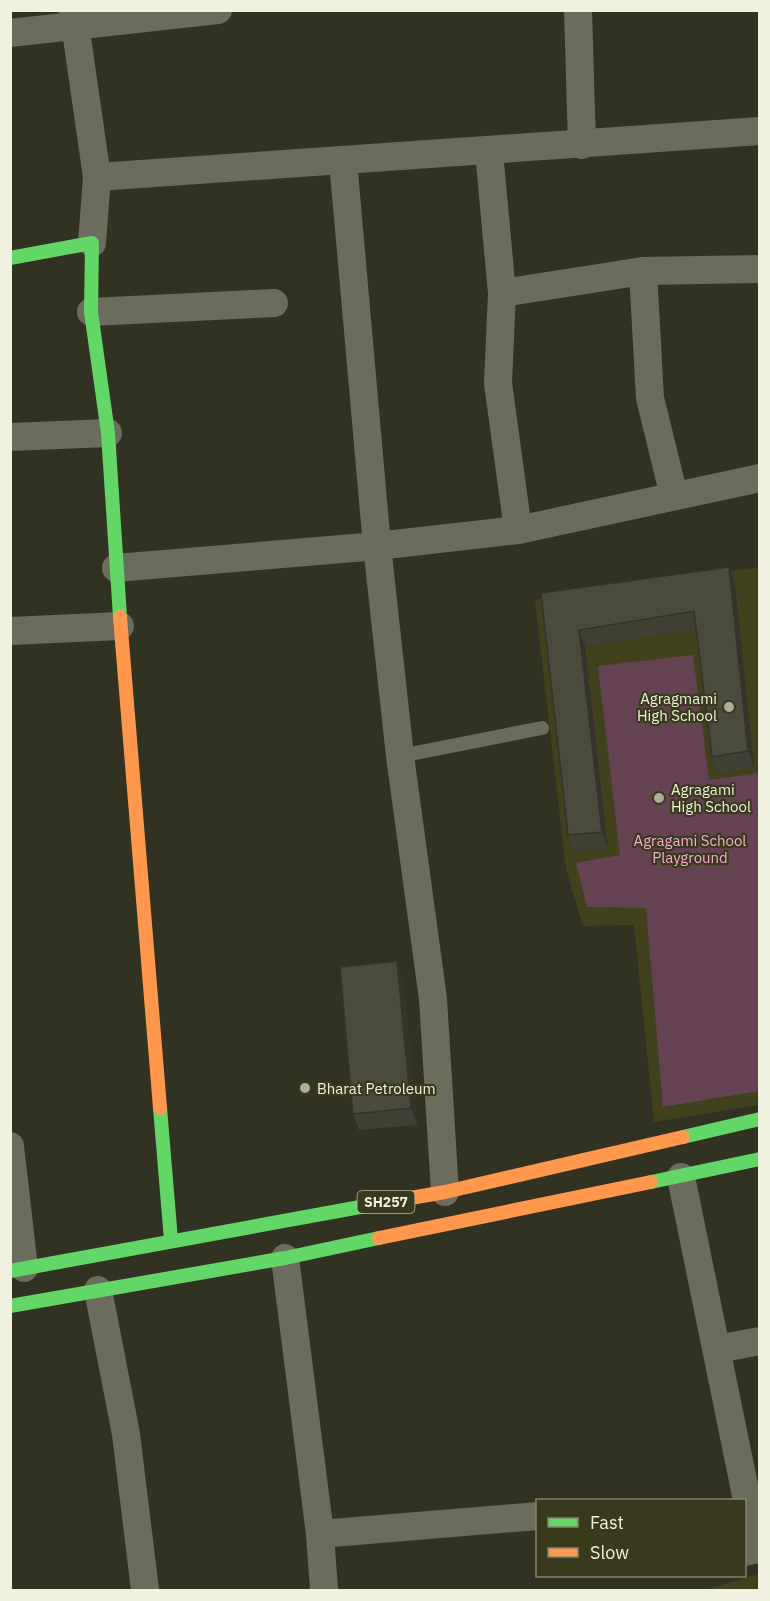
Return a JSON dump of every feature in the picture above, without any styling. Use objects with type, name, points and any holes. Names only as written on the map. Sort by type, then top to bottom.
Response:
[{"type":"main road","points":[[10,258],[92,243],[91,312],[108,433],[129,755],[171,1240]]},
{"type":"main road","name":"SH257","points":[[17,1270],[171,1240],[446,1192],[759,1119]]},
{"type":"main road","name":"SH257","points":[[10,1306],[285,1258],[759,1159]]},
{"type":"street","points":[[578,10],[582,145]]},
{"type":"street","points":[[10,33],[73,19],[221,11]]},
{"type":"street","points":[[73,19],[97,177],[92,243]]},
{"type":"street","points":[[97,177],[489,152],[759,131]]},
{"type":"street","points":[[489,152],[502,293],[498,383],[518,530]]},
{"type":"street","points":[[343,161],[377,546],[400,756],[433,999],[446,1192]]},
{"type":"street","points":[[502,293],[642,271],[759,272]]},
{"type":"street","points":[[642,271],[650,398],[674,496]]},
{"type":"street","points":[[91,312],[274,303]]},
{"type":"street","points":[[10,437],[108,433]]},
{"type":"street","points":[[116,567],[377,546],[518,530],[759,478]]},
{"type":"street","points":[[10,631],[120,626]]},
{"type":"street","points":[[10,1146],[17,1270]]},
{"type":"street","points":[[681,1177],[758,1549],[746,1552]]},
{"type":"street","points":[[285,1258],[320,1534],[324,1590]]},
{"type":"street","points":[[98,1290],[126,1434],[145,1590]]},
{"type":"street","points":[[717,1349],[759,1341]]},
{"type":"street","points":[[320,1534],[536,1516]]},
{"type":"lane","points":[[400,756],[542,728]]},
{"type":"shaded area","name":"Agragami High School","points":[[759,567],[759,1105],[654,1122],[634,925],[583,926],[566,869],[535,600]]},
{"type":"shaded area","points":[[759,1574],[759,1590],[711,1590],[711,1588]]},
{"type":"green space","name":"Agragami School Playground","points":[[693,655],[709,780],[759,773],[759,1091],[663,1107],[646,908],[587,907],[576,863],[620,855],[598,666]]},
{"type":"building","name":"Agragmami High School","points":[[729,567],[748,751],[712,757],[694,611],[579,630],[602,832],[568,835],[541,593]]},
{"type":"building","points":[[397,961],[411,1108],[353,1114],[340,967]]},
{"type":"traffic: fast","points":[[10,258],[92,243],[91,312],[108,433],[120,617]]},
{"type":"traffic: fast","points":[[160,1108],[171,1240]]},
{"type":"traffic: fast","points":[[683,1137],[760,1119]]},
{"type":"traffic: fast","points":[[651,1182],[760,1159]]},
{"type":"traffic: fast","points":[[10,1271],[382,1203]]},
{"type":"traffic: fast","points":[[10,1306],[285,1258],[379,1238]]},
{"type":"traffic: slow","points":[[120,617],[160,1108]]},
{"type":"traffic: slow","points":[[382,1203],[445,1192],[683,1137]]},
{"type":"traffic: slow","points":[[379,1238],[651,1182]]},
{"type":"place","name":"Agragmami High School","points":[[729,707]]},
{"type":"place","name":"Agragami High School","points":[[659,798]]},
{"type":"place","name":"Bharat Petroleum","points":[[305,1088]]}]
